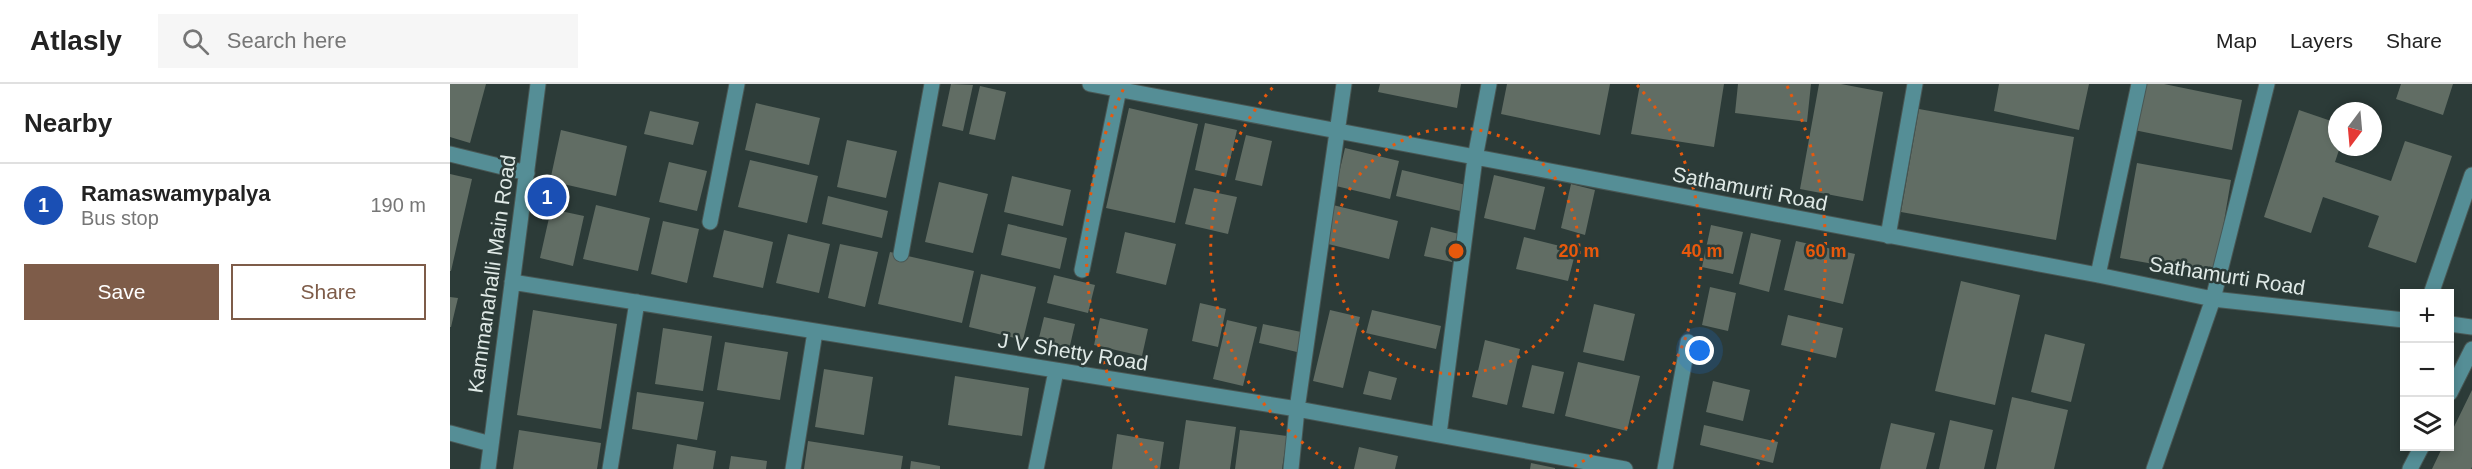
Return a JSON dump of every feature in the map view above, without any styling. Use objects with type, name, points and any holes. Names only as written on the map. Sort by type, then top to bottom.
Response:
[{"type":"street","name":"Kammanahalli Main Road","points":[[488,469],[538,84]]},
{"type":"street","points":[[710,222],[737,84]]},
{"type":"street","points":[[902,254],[933,84]]},
{"type":"street","name":"Sathamurti Road","points":[[1090,84],[1119,87],[1336,132],[2098,275],[2213,299],[2400,320]]},
{"type":"street","points":[[1292,469],[1297,409],[1344,84]]},
{"type":"street","points":[[1439,434],[1475,158],[1489,84]]},
{"type":"street","points":[[1888,236],[1915,84]]},
{"type":"street","points":[[2098,275],[2139,84]]},
{"type":"street","points":[[2154,469],[2213,299],[2267,84]]},
{"type":"street","points":[[1082,270],[1119,87]]},
{"type":"street","points":[[450,154],[527,173]]},
{"type":"street","points":[[2433,289],[2472,175]]},
{"type":"street","name":"J V Shetty Road","points":[[512,282],[1297,409],[1625,469]]},
{"type":"street","points":[[610,469],[637,302]]},
{"type":"street","points":[[2454,325],[2472,327]]},
{"type":"street","points":[[793,469],[815,332]]},
{"type":"street","points":[[1665,469],[1688,342]]},
{"type":"street","points":[[2454,385],[2472,349]]},
{"type":"street","points":[[1036,469],[1056,371]]},
{"type":"street","points":[[450,434],[491,444]]},
{"type":"street","points":[[2410,469],[2420,451]]},
{"type":"building","points":[[450,84],[486,84],[470,143],[450,137]]},
{"type":"building","points":[[951,84],[973,85],[963,131],[942,126]]},
{"type":"building","points":[[1380,84],[1461,84],[1457,108],[1378,92]]},
{"type":"building","points":[[1507,84],[1610,84],[1600,135],[1501,114]]},
{"type":"building","points":[[1640,84],[1724,84],[1714,147],[1631,134]]},
{"type":"building","points":[[1738,84],[1811,84],[1807,122],[1735,113]]},
{"type":"building","points":[[1819,84],[1841,84],[1883,92],[1863,201],[1800,189]]},
{"type":"building","points":[[1999,84],[2089,84],[2079,130],[1994,111]]},
{"type":"building","points":[[2143,84],[2164,84],[2242,100],[2232,150],[2134,130]]},
{"type":"building","points":[[2401,84],[2453,84],[2443,115],[2396,99]]},
{"type":"building","points":[[980,86],[1006,92],[995,140],[969,134]]},
{"type":"building","points":[[756,103],[820,118],[809,165],[745,150]]},
{"type":"building","points":[[1129,108],[1198,124],[1175,223],[1106,208]]},
{"type":"building","points":[[1919,109],[2074,137],[2056,240],[1901,212]]},
{"type":"building","points":[[2299,110],[2328,120],[2328,156],[2337,156],[2335,162],[2391,181],[2405,141],[2452,156],[2416,263],[2368,247],[2379,216],[2323,197],[2311,233],[2264,217]]},
{"type":"building","points":[[650,111],[699,122],[693,145],[644,134]]},
{"type":"building","points":[[1205,123],[1237,130],[1226,177],[1195,170]]},
{"type":"building","points":[[561,130],[627,146],[616,196],[550,181]]},
{"type":"building","points":[[1246,135],[1272,141],[1262,186],[1235,180]]},
{"type":"building","points":[[847,140],[897,151],[886,198],[837,187]]},
{"type":"building","points":[[1345,148],[1399,161],[1390,199],[1336,186]]},
{"type":"building","points":[[750,160],[818,176],[807,223],[738,207]]},
{"type":"building","points":[[669,162],[707,171],[697,211],[659,202]]},
{"type":"building","points":[[2137,163],[2231,180],[2215,275],[2120,258]]},
{"type":"building","points":[[1402,170],[1466,185],[1460,211],[1396,196]]},
{"type":"building","points":[[450,174],[472,179],[451,271],[450,271]]},
{"type":"building","points":[[1494,175],[1545,187],[1535,230],[1484,218]]},
{"type":"building","points":[[1012,176],[1071,190],[1063,226],[1004,212]]},
{"type":"building","points":[[939,182],[988,194],[973,253],[925,242]]},
{"type":"building","points":[[1571,184],[1595,190],[1585,235],[1561,228]]},
{"type":"building","points":[[1194,188],[1237,197],[1228,234],[1185,224]]},
{"type":"building","points":[[828,196],[888,211],[882,238],[822,224]]},
{"type":"building","points":[[596,205],[650,218],[638,271],[583,259]]},
{"type":"building","points":[[1333,205],[1398,221],[1389,259],[1324,243]]},
{"type":"building","points":[[551,209],[584,216],[573,266],[540,258]]},
{"type":"building","points":[[663,221],[699,229],[687,283],[651,274]]},
{"type":"building","points":[[1008,224],[1067,238],[1060,269],[1001,255]]},
{"type":"building","points":[[1711,225],[1743,232],[1733,274],[1702,267]]},
{"type":"building","points":[[1431,227],[1459,234],[1452,262],[1424,256]]},
{"type":"building","points":[[724,230],[773,242],[763,288],[713,277]]},
{"type":"building","points":[[1125,232],[1176,244],[1166,285],[1116,273]]},
{"type":"building","points":[[1751,233],[1781,240],[1769,292],[1739,284]]},
{"type":"building","points":[[788,234],[830,244],[819,293],[776,283]]},
{"type":"building","points":[[1524,237],[1576,250],[1568,281],[1516,269]]},
{"type":"building","points":[[1796,241],[1855,254],[1843,304],[1784,290]]},
{"type":"building","points":[[840,244],[878,252],[865,307],[828,298]]},
{"type":"building","points":[[890,252],[974,271],[962,323],[878,304]]},
{"type":"building","points":[[981,274],[1036,287],[1023,340],[969,327]]},
{"type":"building","points":[[1054,275],[1095,285],[1088,313],[1047,303]]},
{"type":"building","points":[[1961,281],[2020,295],[1995,405],[1935,391]]},
{"type":"building","points":[[1710,287],[1736,293],[1728,331],[1702,325]]},
{"type":"building","points":[[450,297],[458,298],[451,327],[450,327]]},
{"type":"building","points":[[1200,303],[1226,309],[1218,347],[1192,341]]},
{"type":"building","points":[[1594,304],[1635,314],[1624,361],[1583,352]]},
{"type":"building","points":[[533,310],[617,324],[601,429],[517,415]]},
{"type":"building","points":[[1330,310],[1360,317],[1343,388],[1313,381]]},
{"type":"building","points":[[1372,310],[1441,326],[1436,349],[1366,333]]},
{"type":"building","points":[[1788,315],[1843,328],[1836,358],[1781,345]]},
{"type":"building","points":[[1044,317],[1075,324],[1068,354],[1037,346]]},
{"type":"building","points":[[1100,318],[1148,329],[1142,356],[1094,345]]},
{"type":"building","points":[[1227,320],[1257,327],[1243,386],[1213,379]]},
{"type":"building","points":[[1263,324],[1306,333],[1301,353],[1259,343]]},
{"type":"building","points":[[663,328],[712,336],[703,391],[655,384]]},
{"type":"building","points":[[2045,334],[2085,344],[2071,402],[2031,392]]},
{"type":"building","points":[[1485,340],[1520,349],[1507,405],[1472,397]]},
{"type":"building","points":[[725,342],[788,352],[780,400],[717,390]]},
{"type":"building","points":[[1578,362],[1640,376],[1627,431],[1565,416]]},
{"type":"building","points":[[1532,365],[1564,372],[1554,414],[1522,407]]},
{"type":"building","points":[[824,369],[873,377],[864,435],[815,427]]},
{"type":"building","points":[[1369,371],[1397,378],[1391,400],[1363,394]]},
{"type":"building","points":[[955,376],[1029,388],[1022,436],[948,425]]},
{"type":"building","points":[[1713,381],[1750,390],[1743,421],[1706,412]]},
{"type":"building","points":[[2472,390],[2471,469],[2432,469],[2441,451],[2454,451],[2454,427]]},
{"type":"building","points":[[637,392],[704,402],[697,440],[632,429]]},
{"type":"building","points":[[2012,397],[2068,410],[2054,469],[1996,469]]},
{"type":"building","points":[[1186,420],[1236,427],[1230,469],[1179,469]]},
{"type":"building","points":[[1950,420],[1993,430],[1984,469],[1939,469]]},
{"type":"building","points":[[1891,423],[1935,433],[1926,469],[1880,469]]},
{"type":"building","points":[[1704,425],[1778,442],[1773,463],[1700,445]]},
{"type":"building","points":[[519,430],[601,443],[597,469],[513,469]]},
{"type":"building","points":[[1240,430],[1287,436],[1282,469],[1235,469]]},
{"type":"building","points":[[1117,434],[1164,442],[1160,469],[1112,469]]},
{"type":"building","points":[[808,441],[903,456],[901,469],[804,469]]},
{"type":"building","points":[[677,444],[716,451],[713,469],[673,469]]},
{"type":"building","points":[[1359,447],[1398,456],[1395,469],[1354,469]]},
{"type":"building","points":[[731,456],[767,461],[766,469],[729,469]]},
{"type":"building","points":[[911,461],[940,466],[940,469],[910,469]]},
{"type":"building","points":[[1531,463],[1555,468],[1555,469],[1530,469]]},
{"type":"place","name":"Ramaswamypalya","points":[[547,197]]}]
